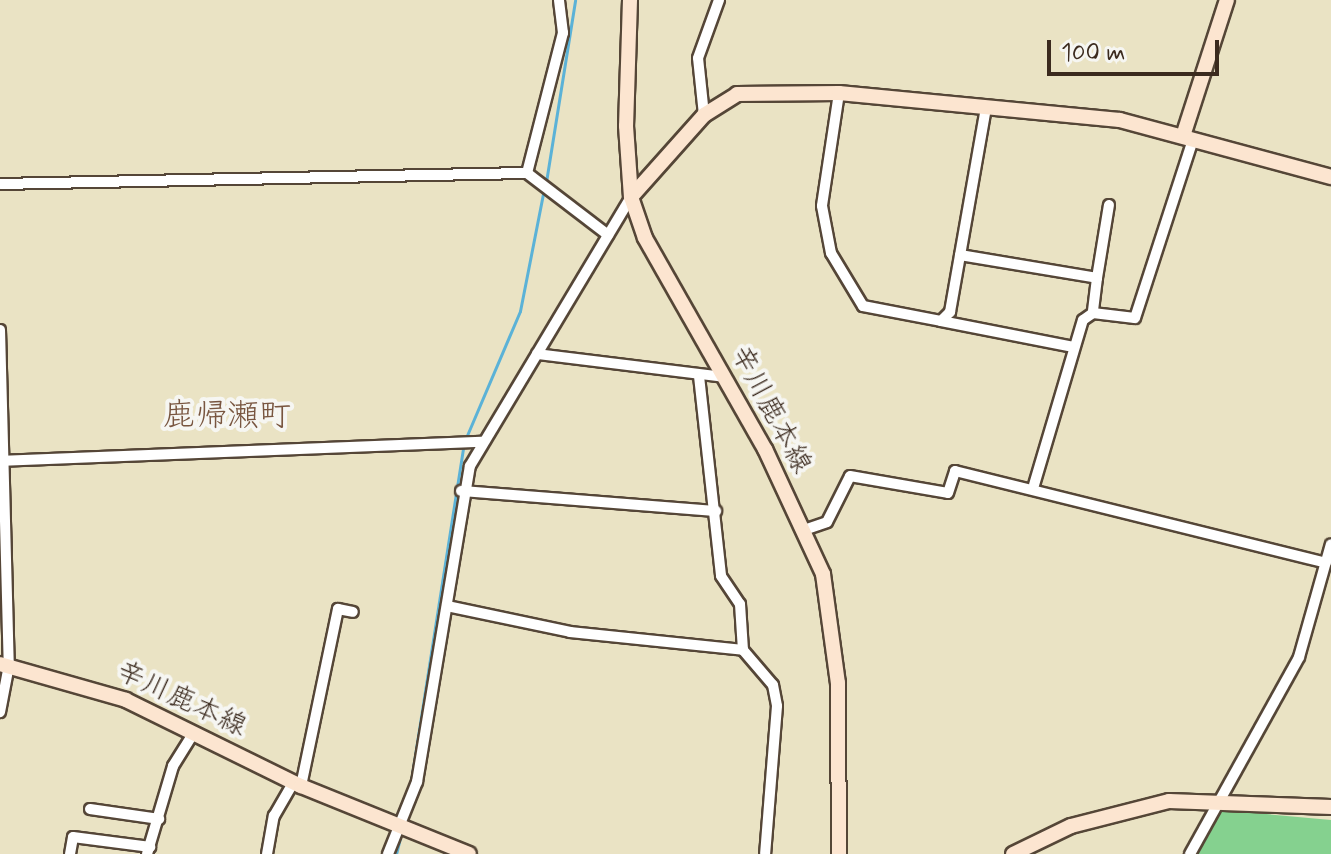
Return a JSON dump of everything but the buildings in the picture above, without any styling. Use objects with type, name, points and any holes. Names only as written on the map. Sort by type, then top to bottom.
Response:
[{"type":"main road","name":"辛川鹿本線","points":[[630,0],[631,197],[645,238],[725,377],[804,530],[832,626],[839,854]]},
{"type":"main road","points":[[1188,138],[1227,0]]},
{"type":"main road","points":[[631,197],[704,115],[737,94],[839,93],[1120,120],[1331,177]]},
{"type":"main road","name":"辛川鹿本線","points":[[5,664],[126,700],[297,784],[469,854]]},
{"type":"main road","points":[[1013,854],[1127,808],[1222,799],[1331,807]]},
{"type":"street","points":[[527,173],[563,33],[559,0]]},
{"type":"street","points":[[704,115],[698,58],[719,0]]},
{"type":"street","points":[[839,93],[822,206],[831,253],[863,306],[1073,347]]},
{"type":"street","points":[[941,321],[950,312],[986,108]]},
{"type":"street","points":[[1093,313],[1135,318],[1188,138]]},
{"type":"street","points":[[0,184],[527,173],[608,235]]},
{"type":"street","points":[[388,854],[417,782],[447,606],[461,491],[483,442],[631,197]]},
{"type":"street","points":[[1034,485],[1073,347],[1093,313],[1109,205]]},
{"type":"street","points":[[960,255],[1097,278]]},
{"type":"street","points":[[0,330],[5,664],[0,712]]},
{"type":"street","points":[[537,354],[725,377]]},
{"type":"street","points":[[699,376],[721,576],[740,604],[743,650],[773,685],[777,706],[765,854]]},
{"type":"street","points":[[2,461],[483,442]]},
{"type":"street","points":[[804,530],[827,522],[850,476],[948,493],[955,471],[1034,485],[1326,563]]},
{"type":"street","points":[[461,491],[716,511]]},
{"type":"street","points":[[1190,854],[1299,657],[1331,544]]},
{"type":"street","points":[[447,606],[570,632],[743,650]]},
{"type":"street","points":[[267,854],[274,816],[297,784],[338,609],[353,612]]},
{"type":"street","points":[[70,854],[73,837],[149,850],[173,766],[194,733]]},
{"type":"street","points":[[90,809],[159,819]]},
{"type":"green space","points":[[1222,810],[1331,820],[1331,854],[1195,854]]},
{"type":"waterway","points":[[546,182],[575,0]]},
{"type":"waterway","points":[[465,440],[520,311],[544,189]]},
{"type":"waterway","points":[[410,787],[463,447]]},
{"type":"waterway","points":[[396,854],[400,838]]},
{"type":"district","name":"鹿帰瀬町","points":[[227,416]]}]
